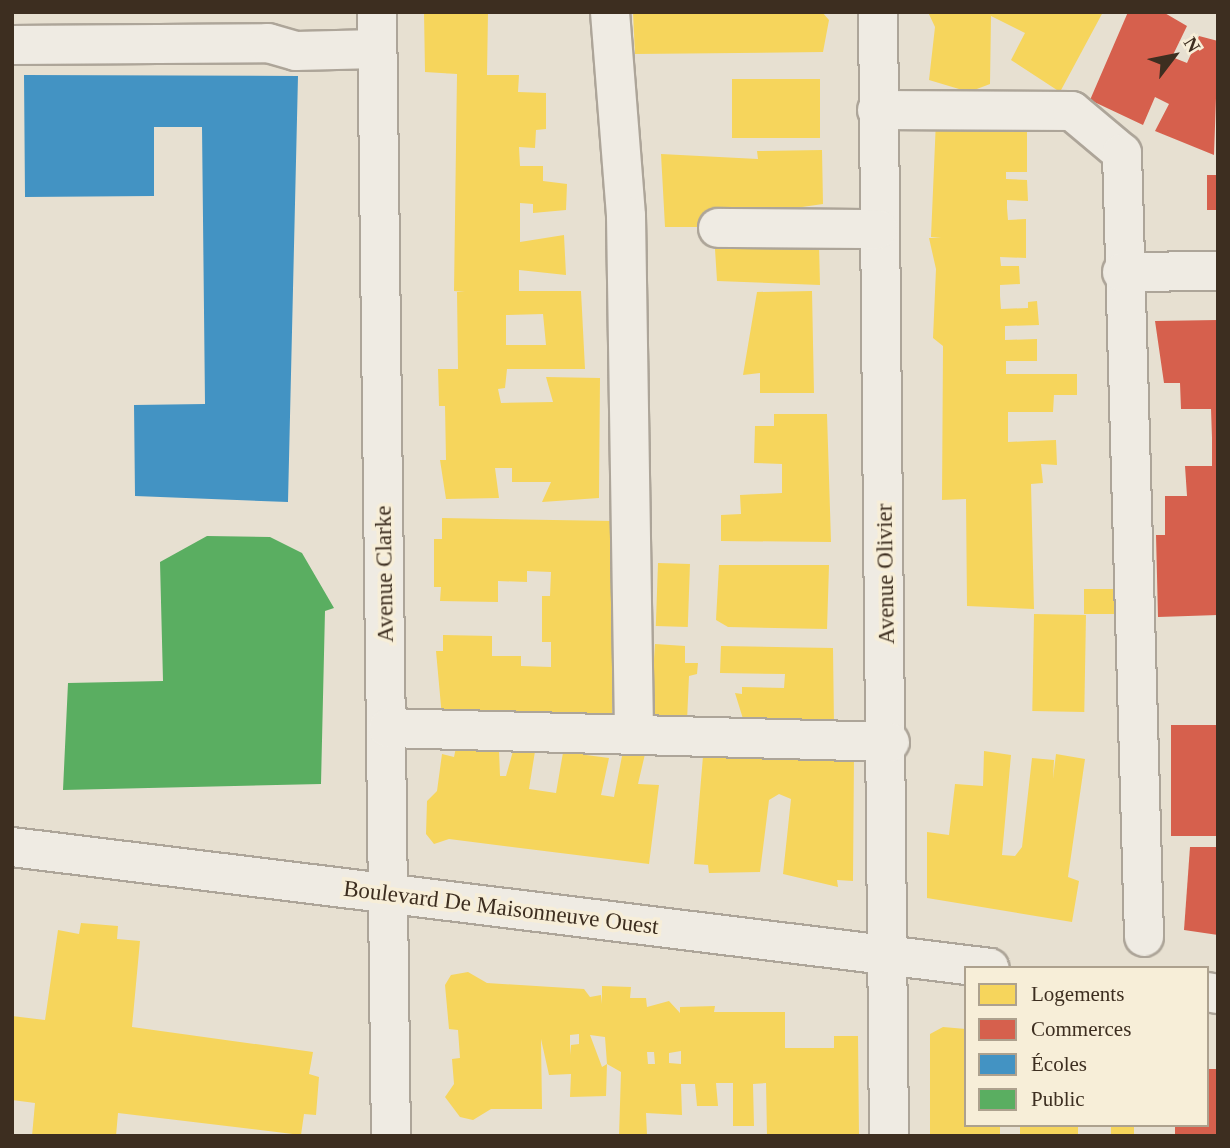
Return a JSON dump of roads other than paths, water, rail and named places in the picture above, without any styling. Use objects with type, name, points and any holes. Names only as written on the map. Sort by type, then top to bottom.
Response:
[{"type":"street","name":"Avenue Clarke","points":[[377,12],[391,1136]]},
{"type":"street","points":[[610,12],[626,216],[634,733]]},
{"type":"street","name":"Avenue Olivier","points":[[878,12],[878,229],[890,742],[884,954],[889,1136]]},
{"type":"street","points":[[12,45],[268,43],[296,51],[377,50]]},
{"type":"street","points":[[877,110],[1072,111],[1122,153],[1122,272],[1144,937]]},
{"type":"street","points":[[718,228],[878,229]]},
{"type":"street","points":[[1122,272],[1218,271]]},
{"type":"street","points":[[388,728],[890,742]]},
{"type":"street","name":"Boulevard De Maisonneuve Ouest","points":[[12,847],[975,966]]}]
